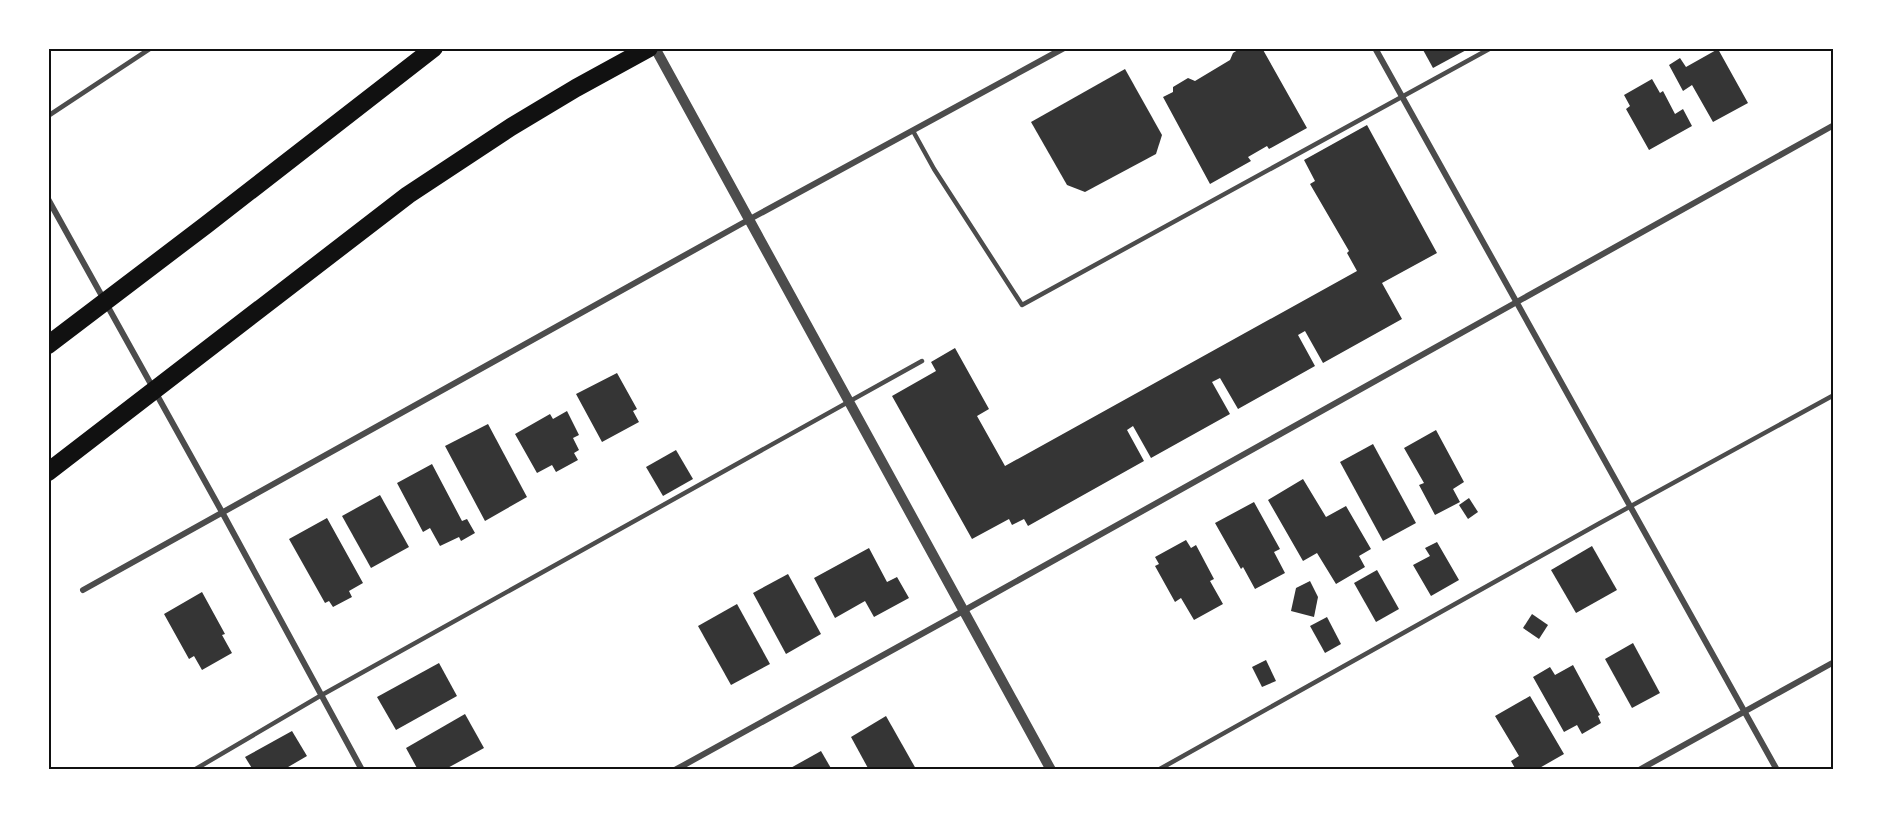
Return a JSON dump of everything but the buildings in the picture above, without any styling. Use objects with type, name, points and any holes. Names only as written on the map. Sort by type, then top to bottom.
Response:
[{"type":"highway","points":[[48,345],[434,48]]},
{"type":"highway","points":[[48,472],[408,195],[458,160],[576,88],[649,48]]},
{"type":"street","points":[[656,48],[1052,770]]},
{"type":"street","points":[[83,590],[750,219],[1064,48]]},
{"type":"street","points":[[1375,48],[1777,770]]},
{"type":"street","points":[[675,770],[1834,125]]},
{"type":"street","points":[[48,199],[362,770]]},
{"type":"street","points":[[1639,770],[1834,662]]},
{"type":"lane","points":[[48,116],[151,48]]},
{"type":"lane","points":[[912,131],[1022,305],[1491,48]]},
{"type":"lane","points":[[194,770],[320,696],[922,361]]},
{"type":"lane","points":[[1158,770],[1630,506],[1834,395]]}]
